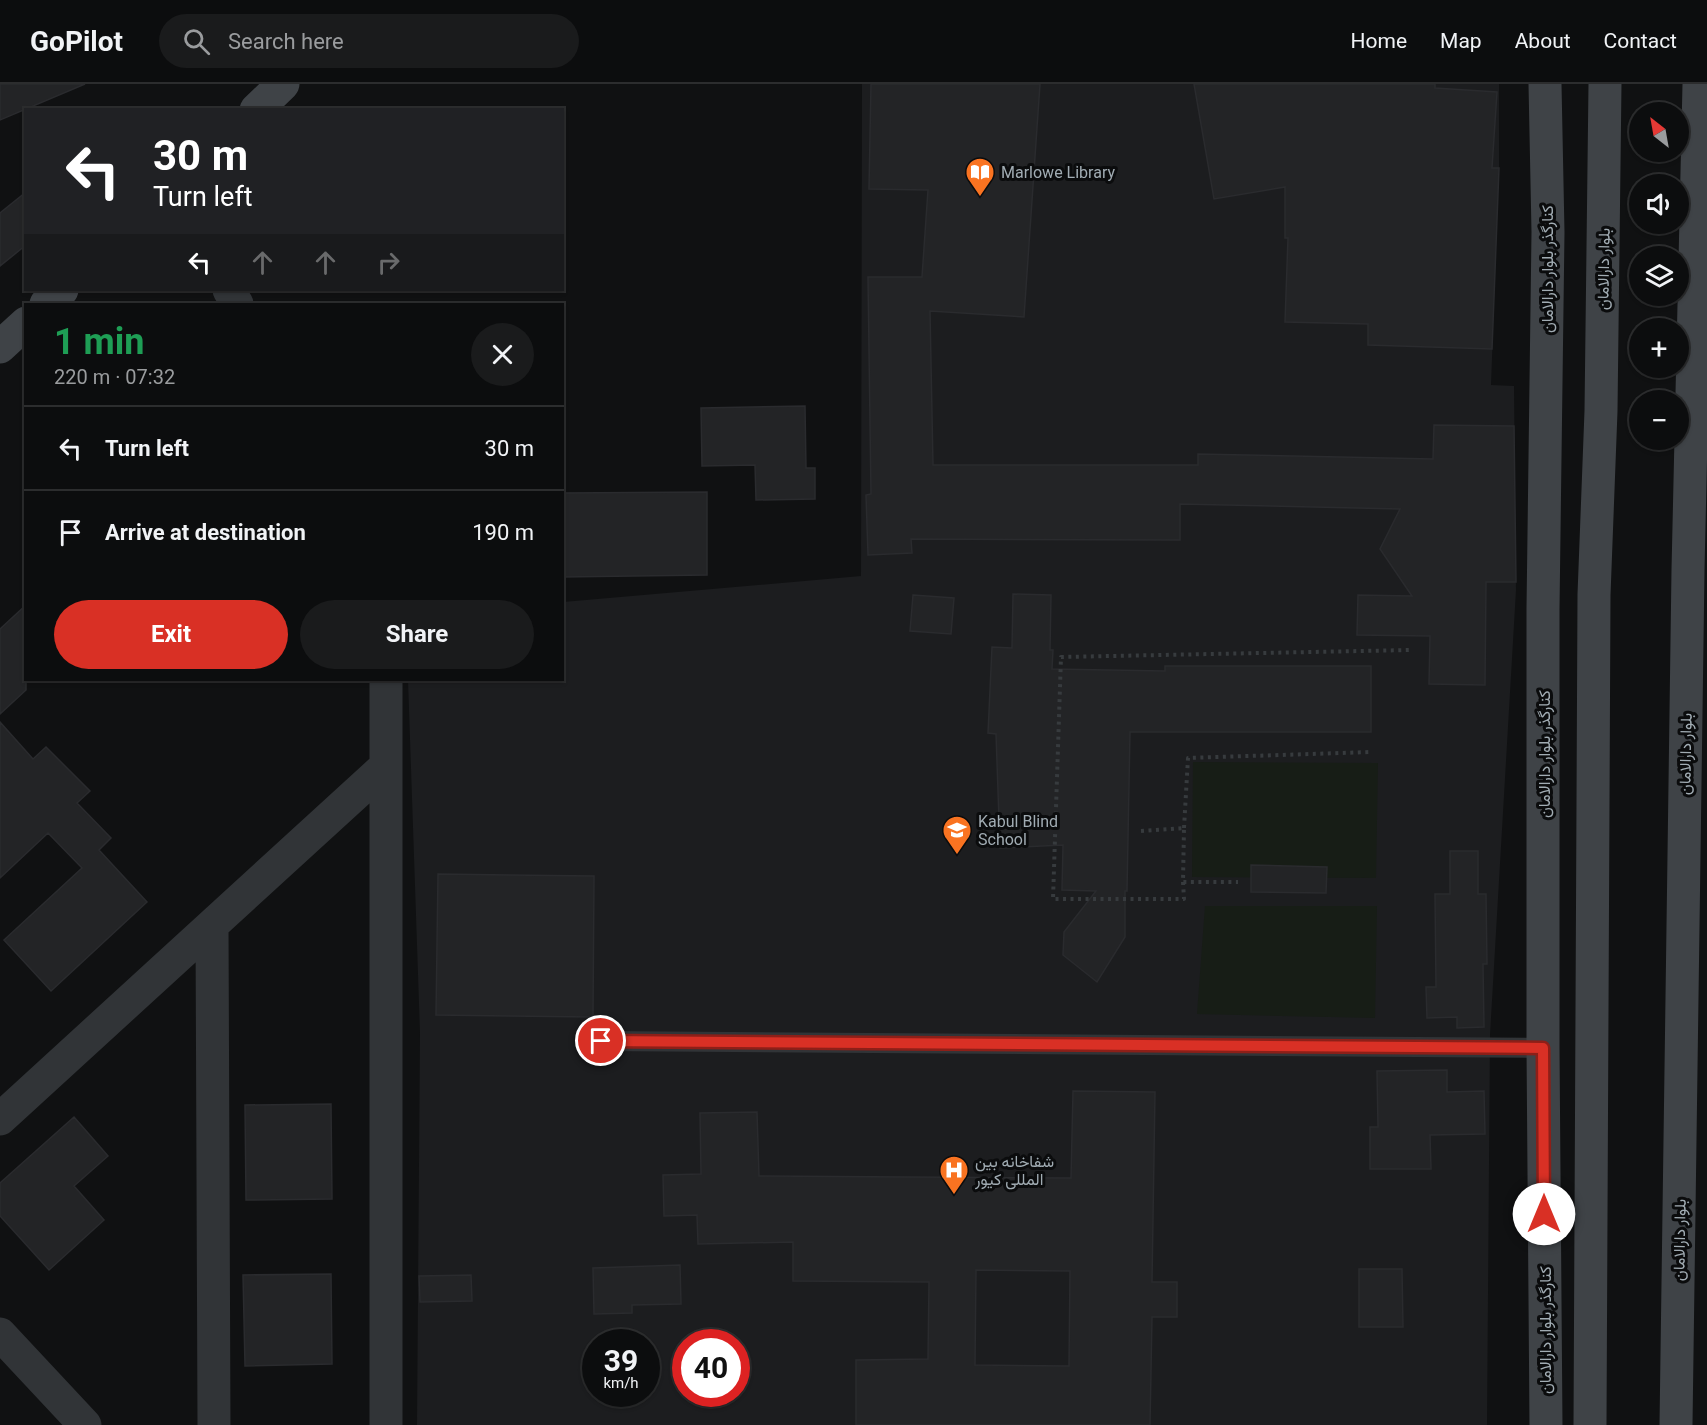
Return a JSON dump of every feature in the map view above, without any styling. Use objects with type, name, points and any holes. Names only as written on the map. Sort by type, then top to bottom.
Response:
[{"type":"main road","points":[[258,108],[284,84]]},
{"type":"main road","name":"کنارگذر بلوار دارالامان","points":[[1545,84],[1548,232],[1543,1048],[1546,1425]]},
{"type":"main road","name":"بلوار دارالامان","points":[[1590,1425],[1594,607],[1601,411],[1605,84]]},
{"type":"main road","name":"بلوار دارالامان","points":[[1676,1425],[1688,582],[1699,84]]},
{"type":"main road","points":[[47,303],[61,291]]},
{"type":"main road","points":[[0,347],[24,325]]},
{"type":"street","points":[[386,681],[386,1425]]},
{"type":"street","points":[[0,1119],[386,766]]},
{"type":"street","points":[[212,925],[214,1425]]},
{"type":"street","points":[[0,1334],[75,1422]]},
{"type":"lane","points":[[601,1041],[1543,1048]]},
{"type":"path","points":[[1371,752],[1188,758],[1184,828],[1184,899],[1053,899],[1062,657],[1411,650]]},
{"type":"path","points":[[1141,831],[1184,828]]},
{"type":"path","points":[[1183,882],[1238,882]]},
{"type":"shaded area","points":[[862,84],[1499,84],[1499,168],[1491,385],[1514,386],[1516,590],[1490,1035],[1487,1425],[417,1425],[420,1033],[408,681],[564,681],[564,602],[861,576]]},
{"type":"shaded area","points":[[1193,762],[1378,763],[1376,878],[1192,877]]},
{"type":"shaded area","points":[[1205,906],[1377,906],[1375,1018],[1197,1014]]},
{"type":"building","points":[[0,84],[85,84],[24,108],[0,120]]},
{"type":"building","points":[[871,84],[1040,84],[1024,317],[930,311],[933,465],[1198,465],[1198,454],[1433,459],[1434,425],[1514,426],[1516,582],[1486,582],[1485,685],[1429,684],[1430,636],[1357,635],[1358,595],[1412,596],[1380,549],[1400,509],[1180,504],[1180,540],[911,539],[912,553],[868,555],[866,495],[871,494],[868,277],[922,277],[928,190],[869,189]]},
{"type":"building","points":[[1194,84],[1435,84],[1435,88],[1497,92],[1492,168],[1499,168],[1492,349],[1368,345],[1368,324],[1285,322],[1288,238],[1285,238],[1285,187],[1214,199]]},
{"type":"building","points":[[24,194],[24,247],[0,266],[0,213]]},
{"type":"building","points":[[805,406],[806,468],[815,468],[815,499],[756,500],[755,465],[702,466],[701,408]]},
{"type":"building","points":[[707,492],[707,575],[564,577],[564,493]]},
{"type":"building","points":[[1013,594],[1051,595],[1052,669],[1165,671],[1165,666],[1371,666],[1371,732],[1130,732],[1125,937],[1097,982],[1063,955],[1064,932],[1096,891],[1062,890],[1063,845],[1000,848],[996,734],[988,733],[992,647],[1012,648]]},
{"type":"building","points":[[913,595],[954,598],[951,634],[910,631]]},
{"type":"building","points":[[24,607],[26,690],[0,714],[0,629]]},
{"type":"building","points":[[0,722],[33,759],[46,747],[90,791],[77,803],[111,838],[99,850],[147,902],[51,991],[4,940],[82,868],[48,833],[0,878]]},
{"type":"building","points":[[1450,851],[1478,851],[1478,894],[1486,894],[1487,964],[1483,964],[1484,1027],[1457,1028],[1457,1017],[1427,1018],[1426,987],[1436,987],[1435,894],[1450,894]]},
{"type":"building","points":[[1251,865],[1327,867],[1326,893],[1251,892]]},
{"type":"building","points":[[438,874],[594,876],[593,1017],[436,1015]]},
{"type":"building","points":[[1447,1070],[1447,1092],[1484,1091],[1485,1134],[1430,1135],[1431,1169],[1370,1169],[1370,1127],[1378,1127],[1377,1071]]},
{"type":"building","points":[[1073,1091],[1155,1092],[1152,1282],[1177,1282],[1177,1317],[1152,1317],[1150,1425],[856,1425],[856,1360],[928,1359],[929,1282],[793,1281],[793,1242],[698,1244],[697,1215],[664,1216],[663,1175],[701,1174],[700,1113],[757,1112],[759,1176],[1071,1178]],"holes":[[[976,1270],[1070,1271],[1069,1366],[975,1365]]]},
{"type":"building","points":[[331,1104],[332,1199],[246,1200],[245,1105]]},
{"type":"building","points":[[74,1117],[108,1156],[74,1186],[104,1220],[49,1270],[0,1216],[0,1183]]},
{"type":"building","points":[[680,1265],[681,1304],[632,1305],[632,1313],[594,1314],[593,1268]]},
{"type":"building","points":[[1359,1269],[1402,1269],[1403,1327],[1359,1327]]},
{"type":"building","points":[[331,1274],[332,1364],[245,1366],[243,1275]]},
{"type":"building","points":[[471,1275],[472,1301],[420,1302],[419,1276]]},
{"type":"place","name":"Marlowe Library","points":[[980,198]]},
{"type":"place","name":"Kabul Blind School","points":[[957,856]]},
{"type":"place","name":"شفاخانه بین المللی کیور","points":[[954,1196]]},
{"type":"route","points":[[601,1041],[1543,1048],[1544,1214]]}]
